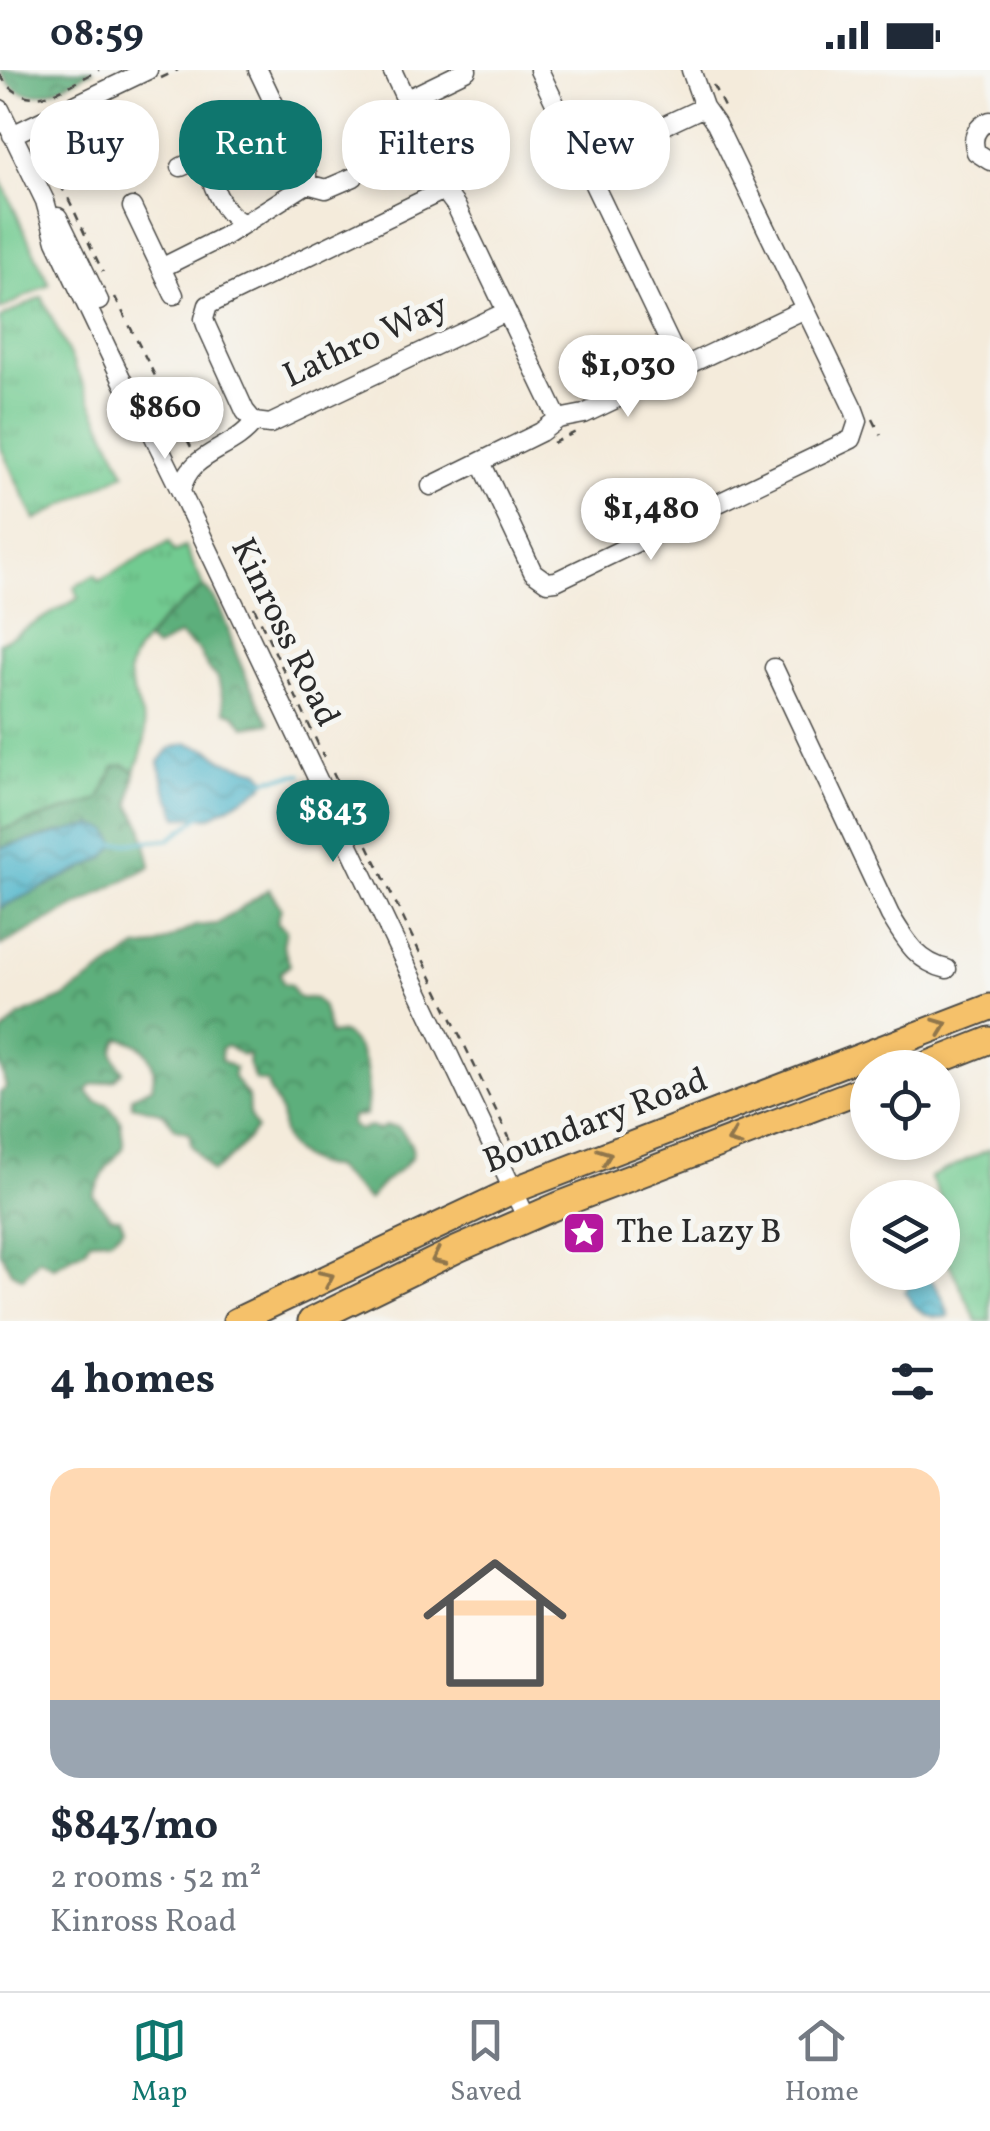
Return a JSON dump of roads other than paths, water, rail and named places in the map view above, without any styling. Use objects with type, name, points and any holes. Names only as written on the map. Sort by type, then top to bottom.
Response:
[{"type":"highway","name":"Boundary Road","points":[[236,1321],[514,1190],[990,1007]]},
{"type":"highway","points":[[960,1052],[990,1040]]},
{"type":"highway","name":"Boundary Road","points":[[312,1321],[458,1248],[850,1094]]},
{"type":"street","points":[[258,70],[272,100]]},
{"type":"street","points":[[392,70],[406,99],[468,70]]},
{"type":"street","points":[[539,70],[554,100]]},
{"type":"street","points":[[482,462],[533,572],[546,582],[556,582],[852,440],[858,421],[716,124],[704,107],[691,70]]},
{"type":"street","points":[[12,134],[154,74]]},
{"type":"street","points":[[670,123],[704,107]]},
{"type":"street","name":"Kinross Road","points":[[0,109],[45,200],[60,220],[109,324],[136,400],[527,1219]]},
{"type":"street","points":[[990,121],[979,127],[974,139],[976,152],[990,160]]},
{"type":"street","points":[[217,190],[229,214],[242,222]]},
{"type":"street","points":[[161,268],[301,190]]},
{"type":"street","points":[[444,190],[456,206],[558,419]]},
{"type":"street","name":"Lathro Way","points":[[444,190],[208,305],[206,326],[245,411],[254,422],[270,424],[506,312]]},
{"type":"street","points":[[597,190],[682,368]]},
{"type":"street","points":[[132,207],[174,295]]},
{"type":"street","points":[[431,486],[542,432],[558,419],[584,414],[804,309]]},
{"type":"street","name":"Lathro Way","points":[[199,459],[240,438],[254,422]]},
{"type":"street","points":[[158,447],[180,460],[199,459]]},
{"type":"street","points":[[181,492],[185,475],[199,459]]},
{"type":"street","points":[[774,668],[890,915],[910,948],[928,965],[948,970]]},
{"type":"water","points":[[186,743],[210,750],[224,761],[260,771],[266,780],[263,787],[210,817],[178,817],[159,762],[169,749]]},
{"type":"water","points":[[93,825],[108,830],[117,844],[104,858],[0,908],[0,848]]},
{"type":"water","points":[[938,1290],[949,1316],[928,1315],[905,1292]]},
{"type":"waterway","points":[[263,780],[302,774]]},
{"type":"waterway","points":[[116,844],[170,839],[203,814]]},
{"type":"place","name":"The Lazy B","points":[[584,1233]]}]
